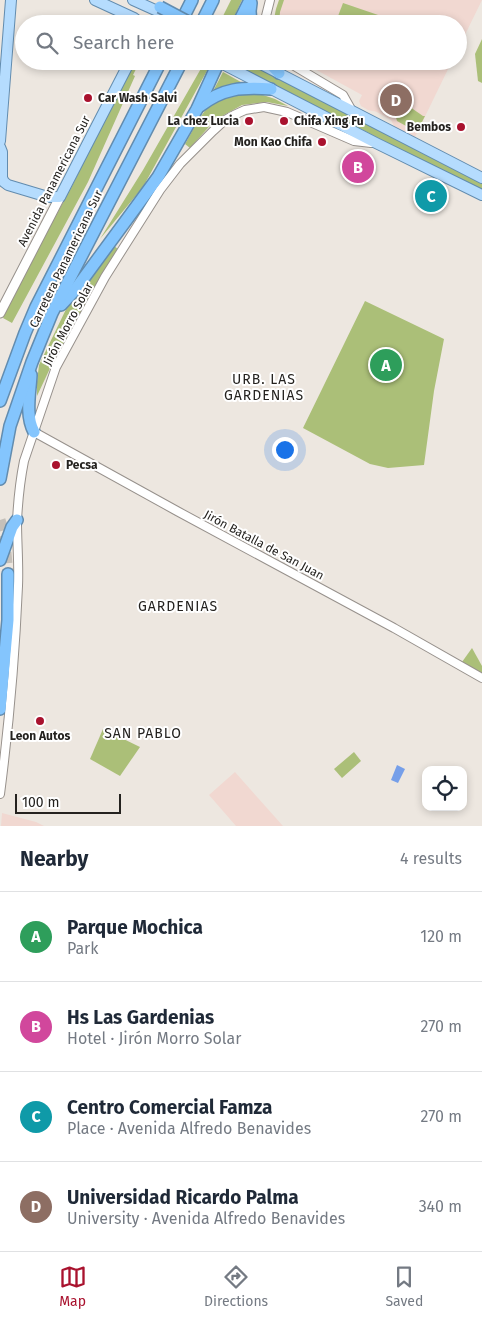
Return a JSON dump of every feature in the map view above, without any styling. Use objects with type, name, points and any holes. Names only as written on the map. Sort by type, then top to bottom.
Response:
[{"type":"highway","points":[[184,15],[192,0]]},
{"type":"highway","points":[[205,15],[212,0]]},
{"type":"highway","points":[[242,15],[250,0]]},
{"type":"highway","points":[[250,0],[250,15]]},
{"type":"highway","points":[[156,8],[172,15]]},
{"type":"highway","name":"Carretera Panamericana Sur","points":[[0,400],[36,306],[156,70]]},
{"type":"highway","name":"Carretera Panamericana Sur","points":[[0,479],[10,426],[32,362],[52,313],[177,70]]},
{"type":"highway","points":[[52,313],[75,290],[158,177],[197,109],[214,70]]},
{"type":"highway","points":[[276,70],[279,73]]},
{"type":"highway","points":[[197,109],[211,98],[225,91],[240,88],[271,89]]},
{"type":"highway","points":[[32,362],[29,415],[30,424],[34,432]]},
{"type":"highway","points":[[0,560],[12,527],[17,520]]},
{"type":"highway","points":[[0,708],[8,620],[8,574]]},
{"type":"main road","points":[[0,141],[11,0]]},
{"type":"main road","points":[[95,0],[124,14],[134,9],[156,8]]},
{"type":"main road","points":[[133,0],[156,8]]},
{"type":"main road","name":"Avenida Panamericana Sur","points":[[0,313],[125,70]]},
{"type":"main road","points":[[234,70],[482,195]]},
{"type":"main road","points":[[273,70],[482,178]]},
{"type":"main road","points":[[0,148],[2,152],[4,182],[8,185],[48,196],[60,197]]},
{"type":"street","points":[[267,15],[270,0]]},
{"type":"street","points":[[301,70],[343,95],[352,111]]},
{"type":"street","name":"Jirón Morro Solar","points":[[0,794],[7,743],[14,656],[18,584],[17,520],[24,461],[56,367],[105,278],[160,190],[180,164],[212,130],[234,115],[245,110],[264,107],[287,112],[354,141],[376,143]]},
{"type":"street","name":"Jirón Batalla de San Juan","points":[[34,432],[482,678]]},
{"type":"shaded area","points":[[279,0],[482,0],[467,31],[467,15],[275,15]]},
{"type":"shaded area","points":[[316,70],[448,70],[415,137],[394,126],[391,120],[361,106],[359,101],[362,95]]},
{"type":"shaded area","points":[[235,772],[283,826],[236,826],[209,795]]},
{"type":"shaded area","points":[[2,813],[36,822],[44,826],[1,826]]},
{"type":"green space","points":[[231,0],[242,0],[235,15],[224,15]]},
{"type":"green space","points":[[279,0],[284,0],[280,15],[275,15]]},
{"type":"green space","points":[[343,3],[378,15],[338,15]]},
{"type":"green space","points":[[482,39],[482,83],[478,81],[475,54]]},
{"type":"green space","points":[[130,70],[136,70],[133,75],[135,76],[88,182],[12,323],[3,318],[24,274],[71,188]]},
{"type":"green space","points":[[200,70],[207,70],[143,187],[100,239],[143,170]]},
{"type":"green space","points":[[246,70],[263,70],[482,182],[482,191]]},
{"type":"green space","points":[[223,72],[248,86],[212,93]]},
{"type":"green space","points":[[257,93],[288,106],[267,102],[242,105],[215,120],[190,148],[185,144],[202,114],[214,101],[229,96]]},
{"type":"green space","points":[[410,107],[425,116],[417,132],[397,121],[395,114],[397,109],[405,114]]},
{"type":"green space","points":[[112,244],[120,251],[53,362],[37,396],[39,365],[71,299]]},
{"type":"green space","points":[[365,301],[444,339],[434,391],[424,465],[388,468],[370,464],[303,428]]},
{"type":"green space","points":[[472,648],[482,666],[482,674],[462,662]]},
{"type":"green space","points":[[103,729],[140,747],[120,776],[90,759]]},
{"type":"green space","points":[[354,752],[361,761],[342,778],[334,769]]},
{"type":"water","points":[[397,765],[405,769],[398,783],[391,780]]},
{"type":"tunnel","points":[[0,520],[4,532],[8,574]]},
{"type":"place","name":"Car Wash Salvi","points":[[88,98]]},
{"type":"place","name":"Universidad Ricardo Palma","points":[[396,100]]},
{"type":"place","name":"La chez Lucia","points":[[249,121]]},
{"type":"place","name":"Chifa Xing Fu","points":[[284,121]]},
{"type":"place","name":"Bembos","points":[[461,127]]},
{"type":"place","name":"Mon Kao Chifa","points":[[322,142]]},
{"type":"place","name":"Hs Las Gardenias","points":[[358,167]]},
{"type":"place","name":"Centro Comercial Famza","points":[[431,196]]},
{"type":"place","name":"Parque Mochica","points":[[386,365]]},
{"type":"place","name":"Pecsa","points":[[56,465]]},
{"type":"place","name":"Leon Autos","points":[[40,721]]},
{"type":"district","name":"URB. LAS GARDENIAS","points":[[264,388]]},
{"type":"district","name":"GARDENIAS","points":[[178,606]]},
{"type":"district","name":"SAN PABLO","points":[[143,733]]}]
